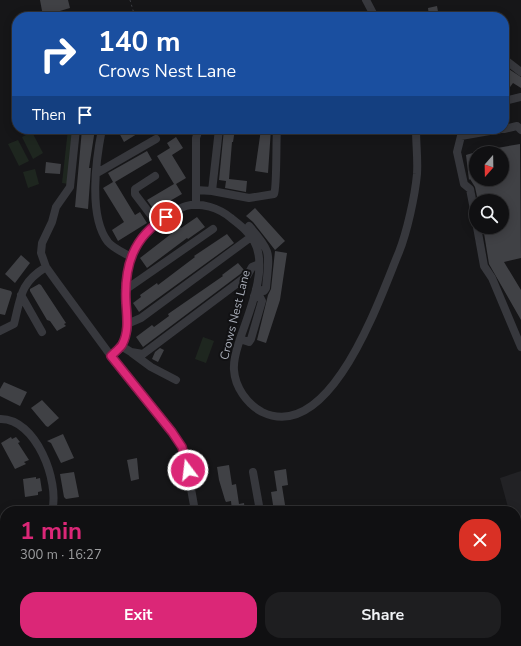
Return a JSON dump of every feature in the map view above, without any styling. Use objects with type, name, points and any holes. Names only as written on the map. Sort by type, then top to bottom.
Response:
[{"type":"street","points":[[366,0],[372,12]]},
{"type":"street","points":[[509,63],[521,72]]},
{"type":"street","points":[[509,100],[521,97]]},
{"type":"street","points":[[509,128],[517,126],[521,130]]},
{"type":"street","points":[[75,134],[70,187],[56,207],[52,222],[42,243],[41,253],[46,267],[111,356],[172,432],[182,447],[194,506]]},
{"type":"street","points":[[101,134],[97,173],[96,205],[100,231],[109,243],[131,257]]},
{"type":"street","points":[[196,205],[196,138],[197,134]]},
{"type":"street","points":[[212,191],[218,134]]},
{"type":"street","points":[[196,190],[212,191],[248,198],[274,194],[276,187],[275,160],[277,134]]},
{"type":"street","name":"Crows Nest Lane","points":[[111,356],[121,346],[128,329],[125,290],[128,266],[135,246],[157,223],[185,206],[204,205],[225,212],[242,226],[255,242],[260,269],[255,292],[235,357],[234,371],[237,385],[246,399],[254,407],[264,413],[281,416],[300,414],[338,380],[362,341],[404,239],[417,175],[416,134]]},
{"type":"street","points":[[471,194],[470,189],[464,184],[458,152],[462,136],[474,134]]},
{"type":"street","points":[[97,173],[156,138]]},
{"type":"street","points":[[155,176],[135,189],[135,194],[157,223]]},
{"type":"street","points":[[242,226],[245,224],[249,226],[267,248],[268,253],[266,288],[264,291],[255,292]]},
{"type":"street","points":[[125,290],[213,229]]},
{"type":"street","points":[[478,234],[484,266],[492,278],[521,347]]},
{"type":"street","points":[[128,324],[141,318],[251,237]]},
{"type":"street","points":[[257,255],[268,253]]},
{"type":"street","points":[[131,352],[144,354],[247,276],[252,267],[259,264]]},
{"type":"street","points":[[0,331],[14,324],[27,281],[33,275],[46,267]]},
{"type":"street","points":[[22,295],[42,332]]},
{"type":"street","points":[[121,346],[151,367],[176,380]]},
{"type":"street","points":[[0,419],[18,423],[31,434],[41,449],[53,489],[53,506]]},
{"type":"street","points":[[253,472],[259,506]]},
{"type":"path","points":[[130,0],[134,12]]},
{"type":"shaded area","points":[[28,134],[33,134],[43,153],[33,159],[22,137]]},
{"type":"shaded area","points":[[67,134],[74,134],[69,184],[62,183]]},
{"type":"shaded area","points":[[18,140],[29,161],[19,166],[8,144]]},
{"type":"shaded area","points":[[35,169],[39,184],[28,188],[23,172]]},
{"type":"shaded area","points":[[203,337],[214,341],[206,363],[195,359]]},
{"type":"shaded area","points":[[521,471],[521,506],[508,506],[500,478]]},
{"type":"building","points":[[40,0],[68,0],[70,8],[56,12],[42,12]]},
{"type":"building","points":[[437,6],[438,12],[428,12],[428,8]]},
{"type":"building","points":[[509,69],[521,77],[521,88],[513,83],[509,88]]},
{"type":"building","points":[[82,134],[94,134],[89,168],[91,168],[88,209],[75,207]]},
{"type":"building","points":[[120,134],[137,134],[124,142]]},
{"type":"building","points":[[224,134],[234,134],[232,142],[229,179],[247,181],[246,192],[225,188],[226,181],[219,180]]},
{"type":"building","points":[[260,134],[271,134],[268,173],[255,171]]},
{"type":"building","points":[[176,137],[183,148],[172,155],[186,178],[176,184],[182,194],[154,210],[147,200],[174,184],[157,156],[170,148],[167,143]]},
{"type":"building","points":[[520,144],[521,258],[504,262],[521,290],[521,320],[489,264],[484,234],[509,234],[509,194],[476,194],[474,186],[509,186],[509,146]]},
{"type":"building","points":[[147,151],[152,160],[115,182],[135,215],[140,212],[147,223],[118,241],[112,230],[124,222],[103,188],[113,182],[108,173]]},
{"type":"building","points":[[469,154],[469,180],[466,155]]},
{"type":"building","points":[[46,162],[61,164],[60,174],[45,173]]},
{"type":"building","points":[[255,208],[285,241],[275,250],[253,222],[246,216]]},
{"type":"building","points":[[197,217],[205,227],[188,239],[187,238],[147,268],[140,258],[180,227],[181,228]]},
{"type":"building","points":[[227,234],[234,243],[139,312],[133,303],[141,297],[140,295],[157,283],[158,285],[195,257],[194,256]]},
{"type":"building","points":[[275,251],[287,253],[280,300],[266,343],[257,340],[268,295],[271,289]]},
{"type":"building","points":[[21,255],[30,263],[15,283],[5,274]]},
{"type":"building","points":[[238,263],[244,270],[243,272],[143,347],[136,337],[152,325],[154,327],[169,316],[168,314],[223,276],[222,275]]},
{"type":"building","points":[[39,284],[66,323],[64,324],[66,326],[57,331],[50,321],[47,320],[30,291],[30,289]]},
{"type":"building","points":[[0,288],[11,291],[12,293],[5,315],[0,314]]},
{"type":"building","points":[[160,348],[164,350],[158,362],[152,359],[155,352]]},
{"type":"building","points":[[4,382],[27,392],[20,406],[0,396],[0,389]]},
{"type":"building","points":[[42,400],[59,418],[48,427],[31,408]]},
{"type":"building","points":[[63,434],[74,458],[61,463],[51,443],[47,441]]},
{"type":"building","points":[[11,437],[12,439],[16,437],[20,442],[18,443],[29,460],[24,462],[26,464],[15,469],[1,443]]},
{"type":"building","points":[[137,458],[139,479],[131,481],[127,460]]},
{"type":"building","points":[[229,465],[232,485],[236,484],[239,504],[244,503],[244,506],[232,506],[231,501],[226,502],[219,480],[217,467]]},
{"type":"building","points":[[286,469],[288,485],[282,486],[285,506],[273,506],[271,492],[277,491],[274,471]]},
{"type":"building","points":[[74,472],[79,497],[66,499],[64,497],[60,474]]},
{"type":"building","points":[[36,477],[36,479],[40,478],[42,491],[38,492],[38,495],[25,497],[23,479]]},
{"type":"route","points":[[166,217],[155,224],[135,246],[128,266],[125,290],[128,329],[121,346],[111,356],[172,432],[182,447],[188,470]]}]
